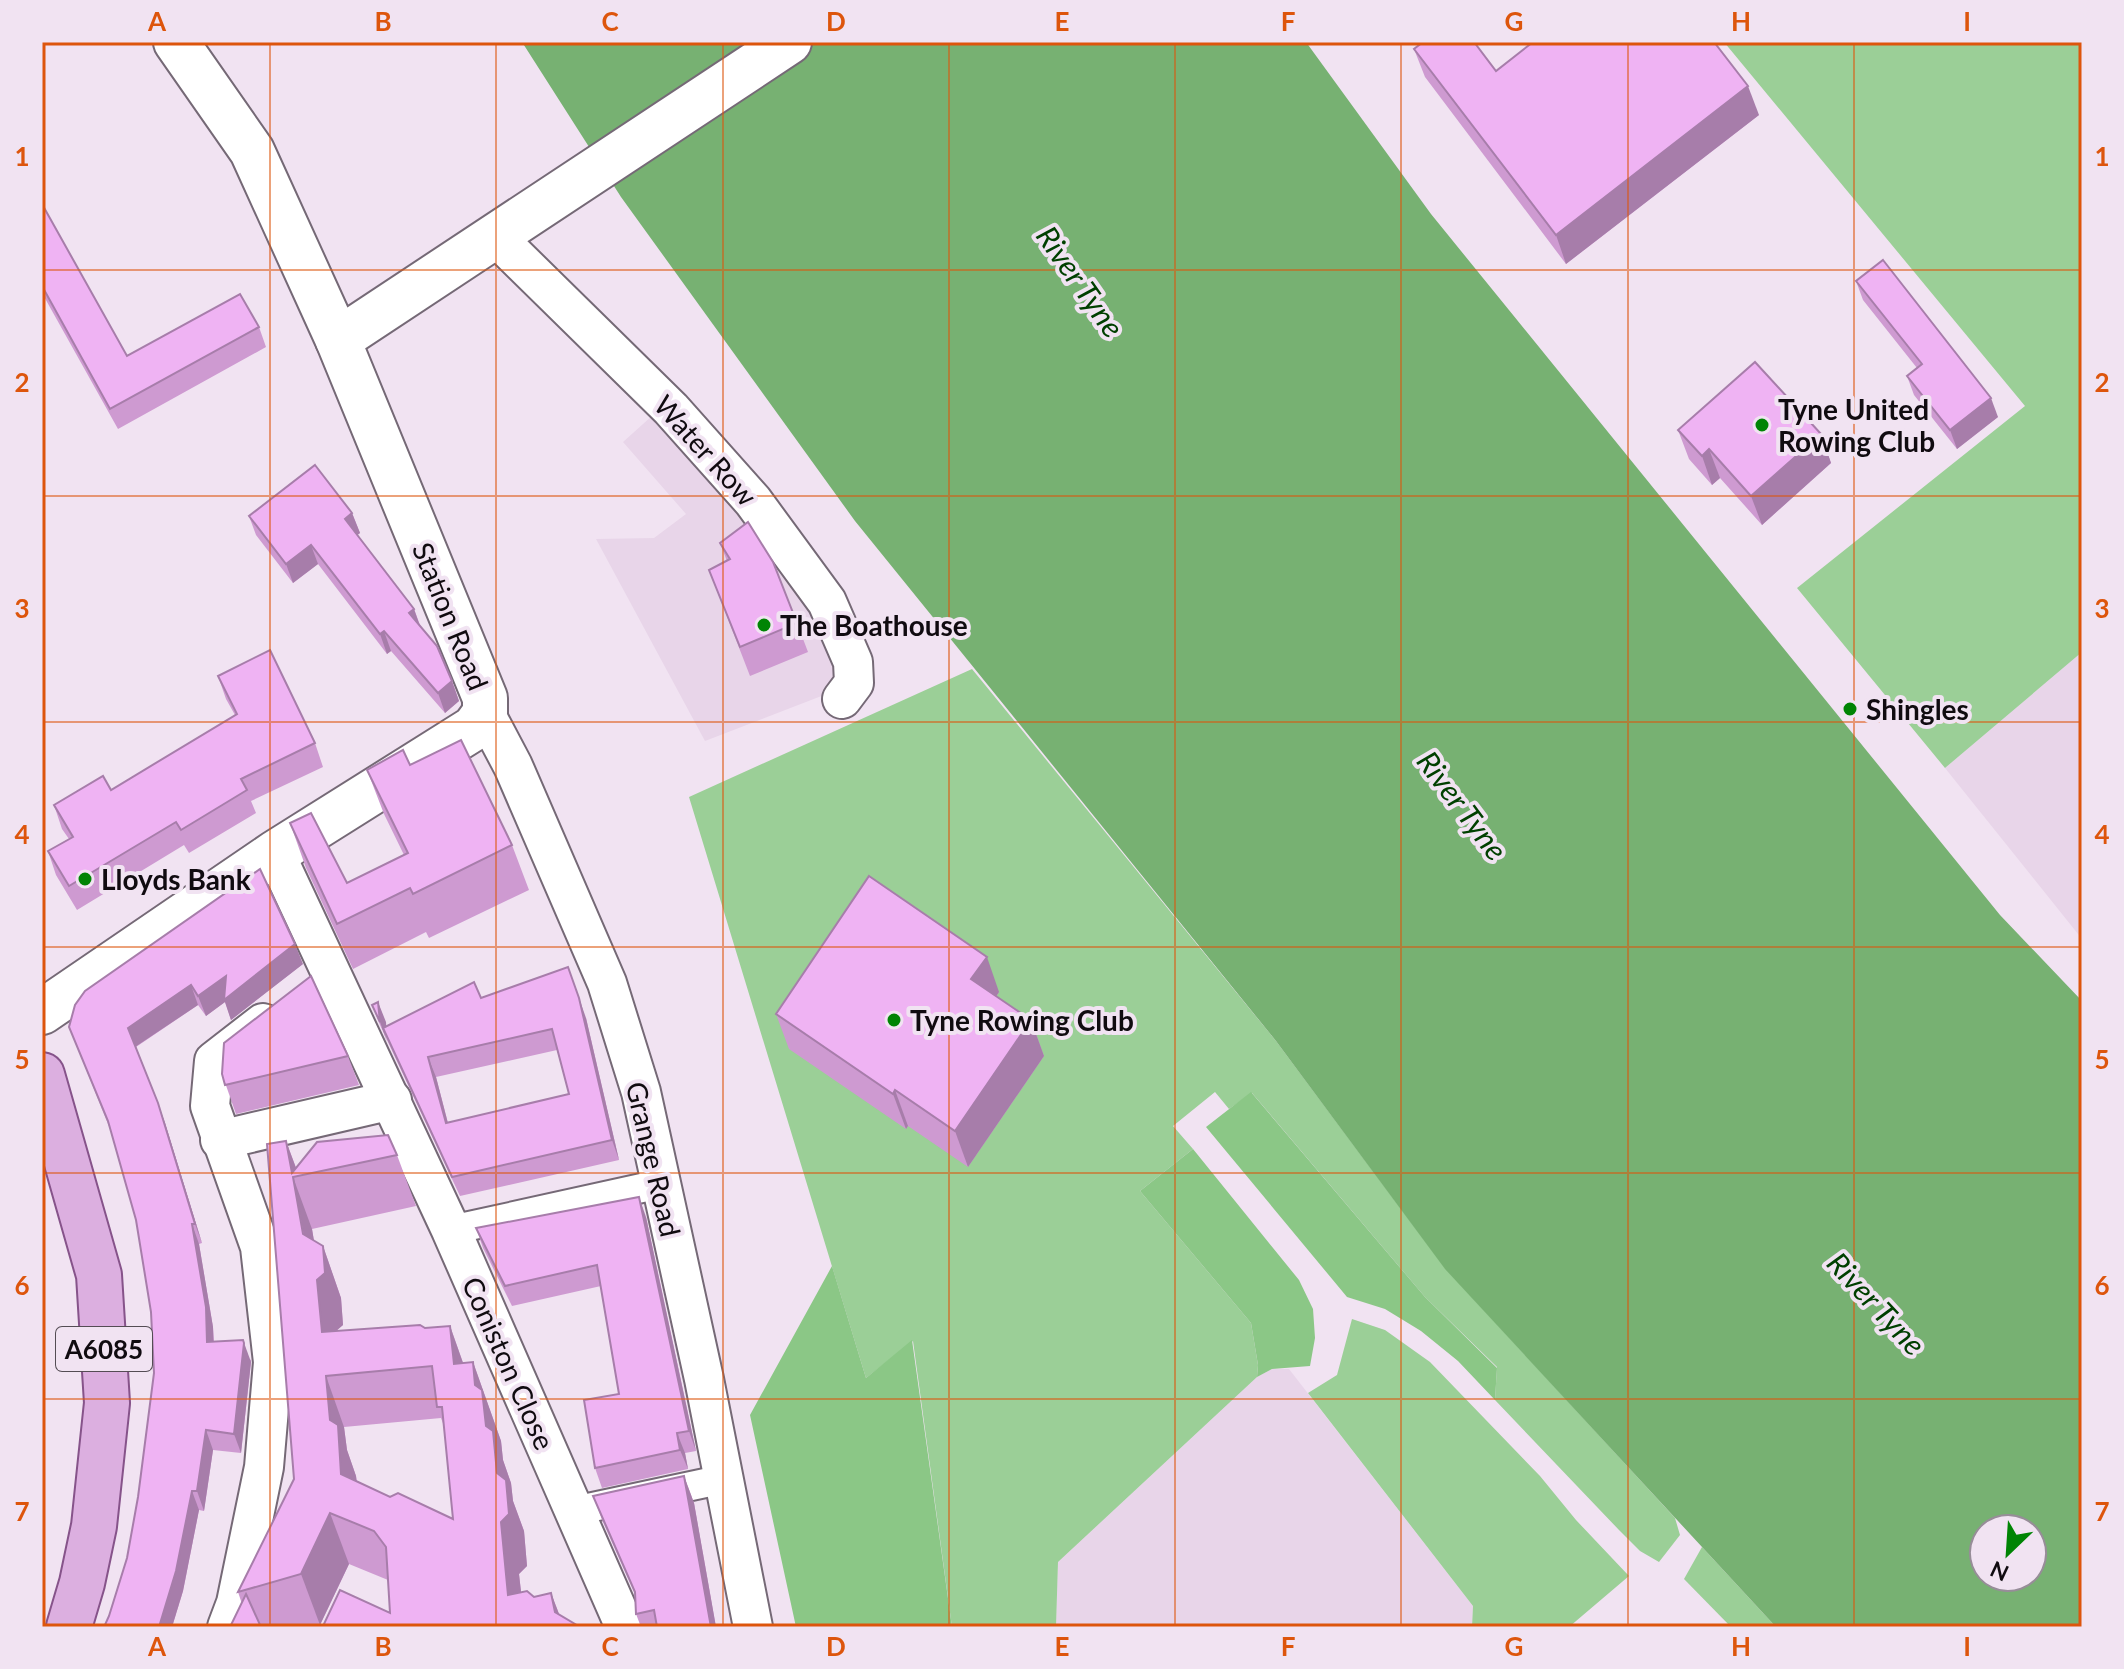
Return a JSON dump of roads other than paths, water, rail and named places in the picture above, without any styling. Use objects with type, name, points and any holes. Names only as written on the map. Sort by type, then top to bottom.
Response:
[{"type":"main road","name":"A6085","points":[[42,1075],[99,1275],[107,1403],[94,1526],[69,1627]]},
{"type":"street","name":"Station Road","points":[[42,1012],[275,853],[474,728],[485,713],[485,698],[338,340],[252,151],[176,42]]},
{"type":"street","points":[[338,340],[789,42]]},
{"type":"street","name":"Water Row","points":[[496,237],[671,409],[762,512],[827,602],[853,662],[854,683],[842,699]]},
{"type":"street","name":"Grange Road","points":[[485,713],[513,766],[607,983],[641,1092],[753,1627]]},
{"type":"street","name":"Coniston Close","points":[[275,853],[312,986],[392,1100],[625,1627]]},
{"type":"street","points":[[227,1627],[236,1603],[264,1467],[273,1362],[260,1247],[210,1106],[214,1061],[312,986]]},
{"type":"street","points":[[220,1140],[392,1100]]},
{"type":"street","points":[[451,1230],[660,1184]]},
{"type":"street","points":[[574,1511],[724,1479]]},
{"type":"water","name":"River Tyne","points":[[522,42],[1306,42],[1431,214],[2000,915],[2082,1001],[2082,1627],[1776,1627],[1445,1269],[1276,1041],[855,521],[621,197]]},
{"type":"place","name":"Tyne United Rowing Club","points":[[1762,425]]},
{"type":"place","name":"The Boathouse","points":[[764,625]]},
{"type":"place","name":"Shingles","points":[[1850,709]]},
{"type":"place","name":"Lloyds Bank","points":[[85,879]]},
{"type":"place","name":"Tyne Rowing Club","points":[[894,1020]]}]
